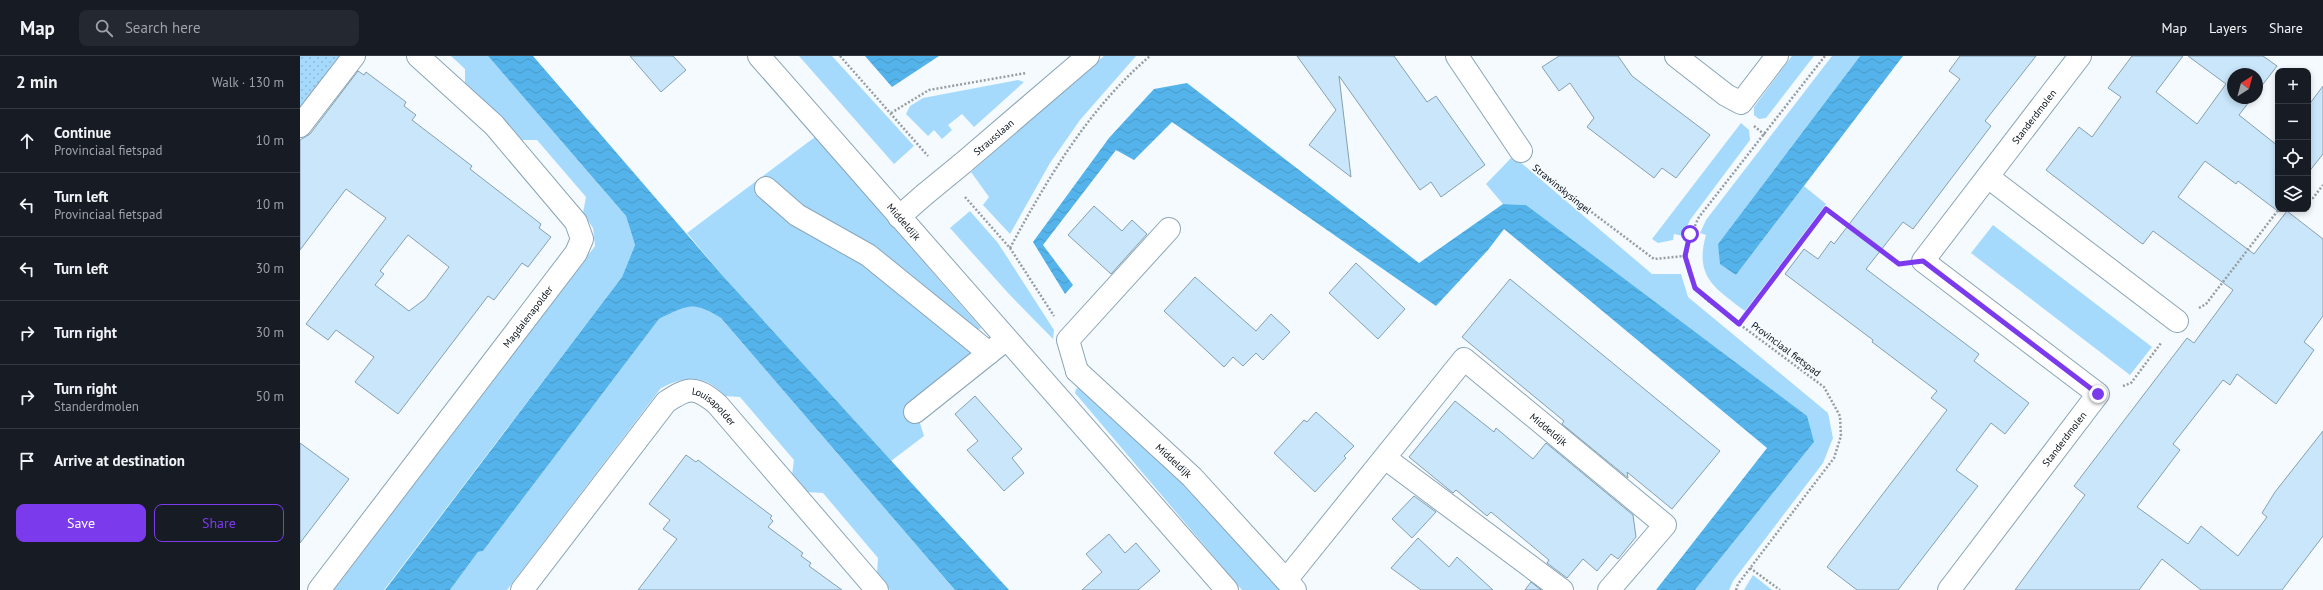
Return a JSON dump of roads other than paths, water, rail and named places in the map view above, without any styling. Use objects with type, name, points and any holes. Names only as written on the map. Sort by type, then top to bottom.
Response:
[{"type":"street","points":[[300,126],[354,56]]},
{"type":"street","name":"Magdalenapolder","points":[[319,590],[576,253],[582,239],[576,222],[494,125],[418,56]]},
{"type":"street","name":"Middeldijk","points":[[759,56],[899,217],[1050,386],[1227,590]]},
{"type":"street","name":"Strausslaan","points":[[899,217],[1088,56]]},
{"type":"street","points":[[1457,56],[1521,150]]},
{"type":"street","points":[[1676,56],[1726,95],[1741,103],[1777,56]]},
{"type":"street","name":"Standerdmolen","points":[[1949,590],[2098,394],[1923,261],[2080,56]]},
{"type":"street","points":[[1988,177],[2177,321]]},
{"type":"street","points":[[766,188],[797,215],[868,255],[989,353]]},
{"type":"street","points":[[1050,386],[1077,371],[1068,340],[1169,229]]},
{"type":"street","points":[[915,412],[1007,339]]},
{"type":"street","name":"Middeldijk","points":[[1077,371],[1192,477],[1291,585],[1385,458],[1464,359],[1666,525],[1609,590]]},
{"type":"street","name":"Louisapolder","points":[[522,590],[666,402],[683,390],[702,392],[717,404],[877,590]]},
{"type":"street","points":[[1385,458],[1562,590]]},
{"type":"water","points":[[488,56],[533,56],[722,275],[1009,590],[955,590],[721,318],[711,312],[690,306],[677,310],[659,319],[483,551],[478,552],[450,590],[385,590],[622,277],[635,245],[626,216]]},
{"type":"water","points":[[865,56],[939,56],[892,87]]},
{"type":"water","points":[[1860,56],[1903,56],[1736,275],[1720,264],[1718,244]]},
{"type":"water","points":[[1187,83],[1419,263],[1503,204],[1526,205],[1807,416],[1814,442],[1695,590],[1656,590],[1767,448],[1504,229],[1488,250],[1436,306],[1172,122],[1134,160],[1116,150],[1043,245],[1073,285],[1065,294],[1033,242],[1109,138],[1154,89]]}]
